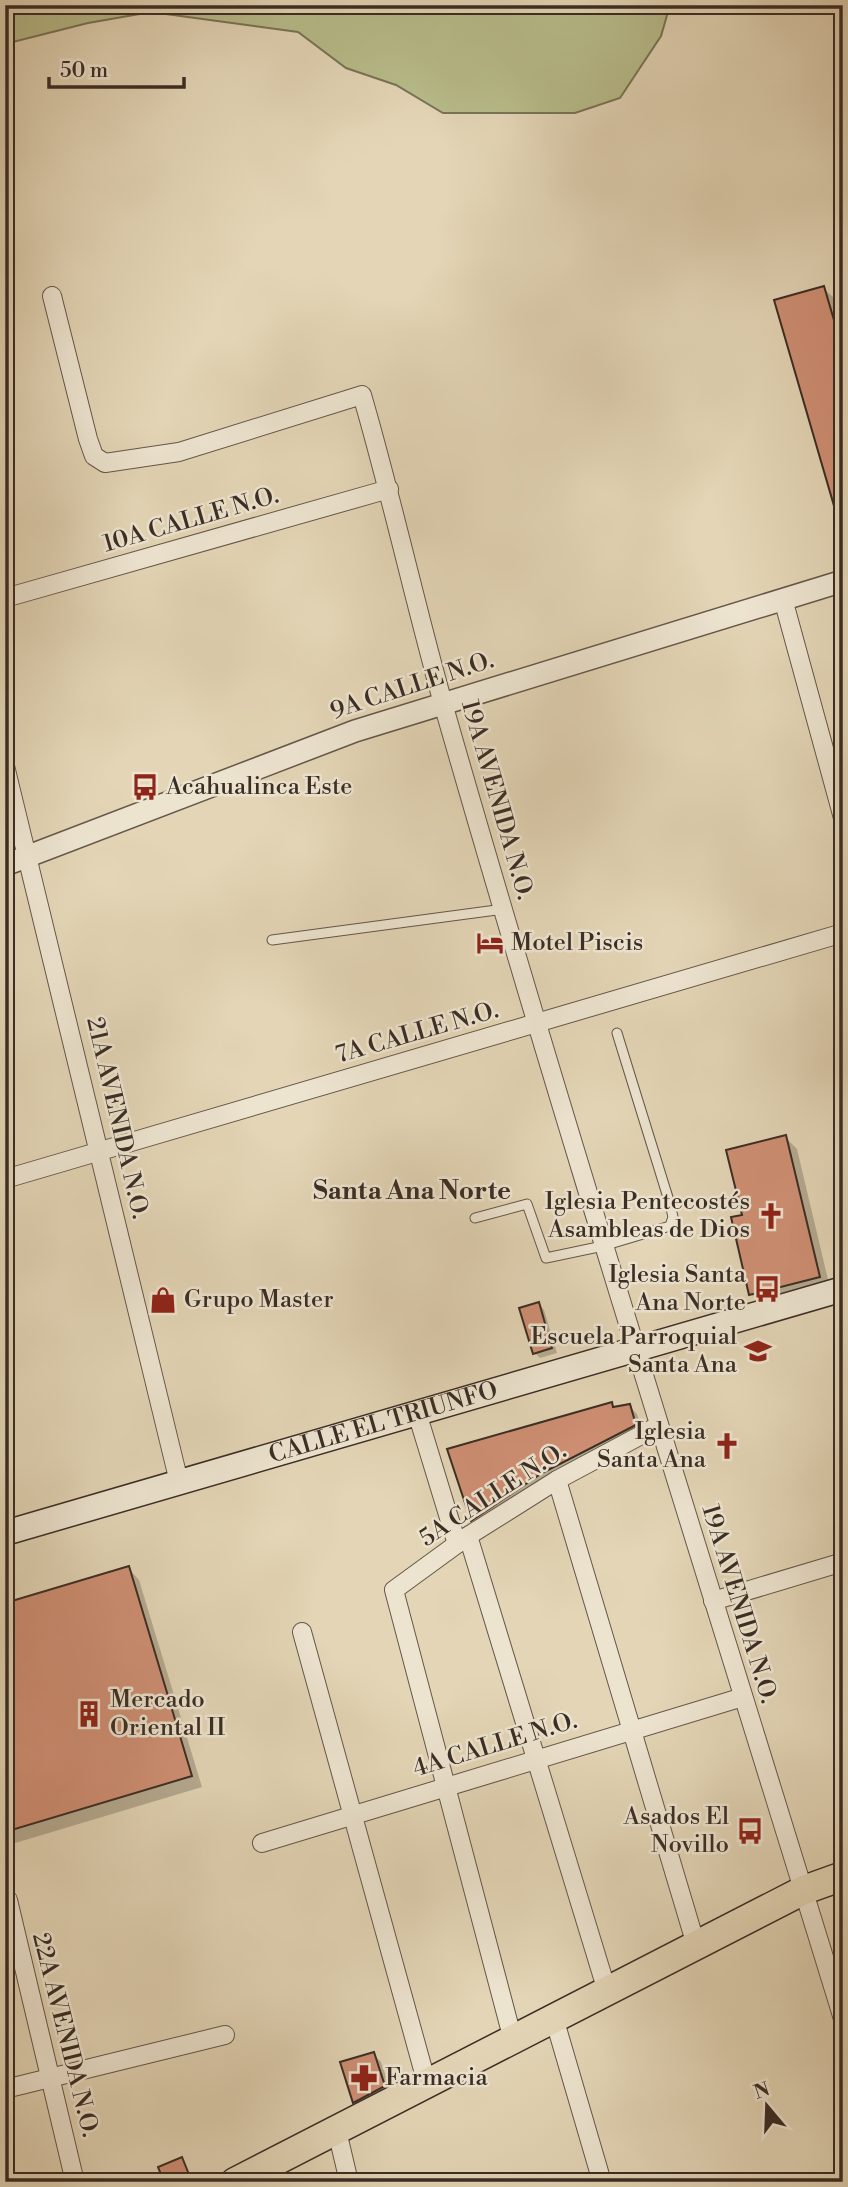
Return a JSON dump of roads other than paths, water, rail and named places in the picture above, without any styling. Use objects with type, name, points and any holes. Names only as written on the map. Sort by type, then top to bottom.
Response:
[{"type":"main road","name":"CALLE EL TRIUNFO","points":[[5,1533],[843,1289]]},
{"type":"main road","points":[[235,2182],[804,1889],[843,1876]]},
{"type":"street","name":"19A AVENIDA N.O.","points":[[52,296],[88,439],[94,456],[106,463],[179,452],[362,395],[389,489],[443,702],[537,1024],[634,1350],[843,2020]]},
{"type":"street","name":"10A CALLE N.O.","points":[[5,598],[389,489]]},
{"type":"street","name":"9A CALLE N.O.","points":[[5,865],[355,731],[843,581]]},
{"type":"street","points":[[783,599],[843,818]]},
{"type":"street","name":"21A AVENIDA N.O.","points":[[5,766],[10,807],[29,856],[179,1482]]},
{"type":"street","name":"7A CALLE N.O.","points":[[5,1179],[843,933]]},
{"type":"street","points":[[417,1413],[536,1758],[607,1991]]},
{"type":"street","name":"5A CALLE N.O.","points":[[445,1786],[394,1590],[463,1540],[557,1480],[658,1426]]},
{"type":"street","points":[[557,1480],[696,1945]]},
{"type":"street","points":[[713,1601],[843,1562]]},
{"type":"street","points":[[302,1632],[427,2084]]},
{"type":"street","name":"4A CALLE N.O.","points":[[262,1843],[631,1728],[743,1697]]},
{"type":"street","points":[[445,1786],[513,2040]]},
{"type":"street","name":"22A AVENIDA N.O.","points":[[8,1900],[75,2182]]},
{"type":"street","points":[[554,2018],[601,2182]]},
{"type":"street","points":[[5,2089],[225,2035]]},
{"type":"street","points":[[337,2131],[349,2182]]},
{"type":"lane","points":[[272,940],[503,909]]},
{"type":"lane","points":[[475,1218],[527,1204],[546,1258],[603,1246],[670,1226],[673,1217],[617,1033]]},
{"type":"place","name":"Acahualinca Este","points":[[145,787]]},
{"type":"place","name":"Motel Piscis","points":[[490,943]]},
{"type":"place","name":"Iglesia Pentecostés Asambleas de Dios","points":[[771,1216]]},
{"type":"place","name":"Iglesia Santa Ana Norte","points":[[767,1289]]},
{"type":"place","name":"Grupo Master","points":[[163,1300]]},
{"type":"place","name":"Escuela Parroquial Santa Ana","points":[[758,1351]]},
{"type":"place","name":"Iglesia Santa Ana","points":[[727,1446]]},
{"type":"place","name":"Mercado Oriental II","points":[[89,1714]]},
{"type":"place","name":"Asados El Novillo","points":[[750,1831]]},
{"type":"place","name":"Farmacia","points":[[364,2078]]},
{"type":"district","name":"Santa Ana Norte","points":[[412,1191]]}]
